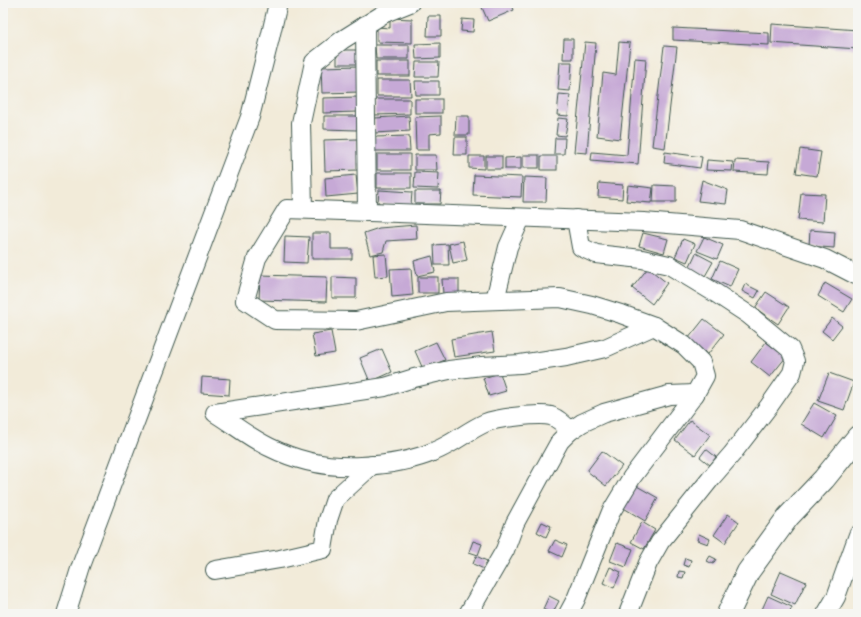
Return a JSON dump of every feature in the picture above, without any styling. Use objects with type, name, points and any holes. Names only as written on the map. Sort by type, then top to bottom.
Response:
[{"type":"main road","points":[[728,614],[748,572],[788,517],[824,479],[858,437]]},
{"type":"street","points":[[66,614],[81,566],[250,117],[278,3]]},
{"type":"street","points":[[304,209],[301,123],[314,62],[342,40],[365,25],[385,13],[410,3]]},
{"type":"street","points":[[365,25],[367,212]]},
{"type":"street","points":[[568,614],[576,599],[611,512],[632,476],[695,394],[704,376],[701,362],[684,345],[654,326],[592,305],[560,298],[446,302],[356,320],[275,320],[245,300],[257,258],[287,209],[644,222],[740,230],[826,259],[858,276]]},
{"type":"street","points":[[495,300],[508,247],[521,218]]},
{"type":"street","points":[[576,219],[580,247],[596,254],[642,259],[669,265],[749,315],[790,349],[795,361],[792,373],[769,406],[660,542],[648,563],[628,614]]},
{"type":"street","points":[[570,431],[563,423],[552,416],[540,415],[487,422],[471,429],[454,441],[435,451],[412,459],[359,466],[319,464],[290,456],[268,447],[215,413],[385,387],[414,378],[449,370],[482,366],[520,364],[566,357],[605,348],[654,326]]},
{"type":"street","points":[[468,614],[505,550],[515,523],[560,441],[570,431],[582,423],[604,413],[669,395],[695,394]]},
{"type":"street","points":[[215,570],[280,559],[323,549],[328,520],[335,499],[372,465]]},
{"type":"street","points":[[831,612],[858,536]]},
{"type":"building","points":[[480,3],[511,3],[514,10],[488,21]]},
{"type":"building","points":[[428,16],[441,16],[441,36],[427,36]]},
{"type":"building","points":[[390,18],[412,19],[412,43],[377,42],[377,27],[390,28]]},
{"type":"building","points":[[462,19],[474,20],[473,32],[461,31]]},
{"type":"building","points":[[772,24],[858,30],[858,49],[771,43]]},
{"type":"building","points":[[673,28],[769,33],[769,45],[673,40]]},
{"type":"building","points":[[564,39],[573,39],[573,59],[563,59]]},
{"type":"building","points":[[585,42],[596,43],[587,153],[574,152]]},
{"type":"building","points":[[619,42],[630,43],[620,139],[597,136],[603,73],[616,75]]},
{"type":"building","points":[[440,43],[440,58],[416,59],[415,44]]},
{"type":"building","points":[[375,45],[409,45],[409,59],[376,59]]},
{"type":"building","points":[[664,46],[677,47],[665,148],[652,146]]},
{"type":"building","points":[[337,50],[358,50],[358,64],[337,64]]},
{"type":"building","points":[[635,58],[646,59],[638,164],[591,160],[592,152],[627,155]]},
{"type":"building","points":[[376,61],[410,61],[410,76],[376,76]]},
{"type":"building","points":[[416,62],[439,62],[438,77],[415,77]]},
{"type":"building","points":[[560,62],[572,62],[570,91],[558,90]]},
{"type":"building","points":[[360,66],[360,92],[322,93],[321,67]]},
{"type":"building","points":[[377,80],[410,80],[411,96],[377,96]]},
{"type":"building","points":[[415,81],[439,81],[439,95],[416,95]]},
{"type":"building","points":[[559,94],[570,95],[568,116],[557,115]]},
{"type":"building","points":[[358,97],[358,112],[323,113],[323,98]]},
{"type":"building","points":[[374,99],[410,99],[410,114],[375,115]]},
{"type":"building","points":[[415,99],[442,99],[442,113],[415,113]]},
{"type":"building","points":[[324,116],[357,116],[357,130],[324,129]]},
{"type":"building","points":[[409,116],[410,131],[375,133],[375,118]]},
{"type":"building","points":[[441,116],[441,133],[429,134],[429,150],[416,150],[415,117]]},
{"type":"building","points":[[456,116],[469,116],[469,135],[455,135]]},
{"type":"building","points":[[558,118],[568,119],[565,136],[556,135]]},
{"type":"building","points":[[409,136],[410,151],[374,151],[374,137]]},
{"type":"building","points":[[455,137],[467,137],[467,155],[454,155]]},
{"type":"building","points":[[555,138],[565,138],[564,154],[554,154]]},
{"type":"building","points":[[357,139],[358,170],[325,171],[324,140]]},
{"type":"building","points":[[800,149],[821,152],[817,176],[796,173]]},
{"type":"building","points":[[665,152],[702,157],[700,168],[664,163]]},
{"type":"building","points":[[377,154],[410,154],[410,170],[377,170]]},
{"type":"building","points":[[415,155],[436,155],[437,170],[415,170]]},
{"type":"building","points":[[523,155],[539,155],[539,168],[523,168]]},
{"type":"building","points":[[469,156],[484,156],[484,169],[469,168]]},
{"type":"building","points":[[486,156],[502,156],[502,169],[486,169]]},
{"type":"building","points":[[541,156],[557,156],[557,170],[541,170]]},
{"type":"building","points":[[521,157],[521,169],[505,169],[505,158]]},
{"type":"building","points":[[707,160],[733,162],[732,171],[706,170]]},
{"type":"building","points":[[735,160],[769,162],[768,174],[734,172]]},
{"type":"building","points":[[415,172],[439,173],[438,189],[414,188]]},
{"type":"building","points":[[377,173],[411,173],[411,188],[377,188]]},
{"type":"building","points":[[356,175],[358,194],[326,197],[325,178]]},
{"type":"building","points":[[474,175],[522,177],[521,197],[473,195]]},
{"type":"building","points":[[524,177],[547,178],[546,202],[523,202]]},
{"type":"building","points":[[702,180],[728,190],[726,204],[698,201]]},
{"type":"building","points":[[599,183],[623,185],[622,199],[598,197]]},
{"type":"building","points":[[628,185],[653,188],[651,203],[626,201]]},
{"type":"building","points":[[654,185],[676,186],[676,202],[653,202]]},
{"type":"building","points":[[379,190],[412,192],[411,205],[378,203]]},
{"type":"building","points":[[415,191],[441,191],[440,204],[415,204]]},
{"type":"building","points":[[801,193],[825,194],[823,222],[798,220]]},
{"type":"building","points":[[416,225],[417,239],[386,241],[383,252],[370,255],[364,233],[379,228]]},
{"type":"building","points":[[810,230],[835,232],[834,248],[809,246]]},
{"type":"building","points":[[312,233],[331,233],[331,249],[352,249],[352,259],[312,259]]},
{"type":"building","points":[[643,233],[668,239],[664,253],[639,246]]},
{"type":"building","points":[[285,236],[309,237],[307,263],[284,262]]},
{"type":"building","points":[[704,237],[723,245],[717,259],[697,251]]},
{"type":"building","points":[[683,239],[695,244],[687,262],[675,257]]},
{"type":"building","points":[[463,241],[467,260],[453,263],[449,244]]},
{"type":"building","points":[[448,244],[449,265],[435,265],[434,245]]},
{"type":"building","points":[[696,253],[713,262],[705,276],[689,268]]},
{"type":"building","points":[[386,254],[388,276],[375,277],[373,255]]},
{"type":"building","points":[[432,256],[435,272],[417,276],[414,261]]},
{"type":"building","points":[[720,261],[738,269],[730,287],[712,279]]},
{"type":"building","points":[[411,268],[413,295],[392,297],[390,269]]},
{"type":"building","points":[[648,268],[667,283],[652,304],[632,288]]},
{"type":"building","points":[[260,275],[327,277],[326,302],[259,300]]},
{"type":"building","points":[[332,277],[356,278],[356,298],[332,298]]},
{"type":"building","points":[[418,277],[438,277],[438,293],[418,293]]},
{"type":"building","points":[[442,279],[459,279],[459,294],[443,294]]},
{"type":"building","points":[[825,283],[852,299],[844,312],[818,296]]},
{"type":"building","points":[[745,284],[759,291],[755,298],[742,291]]},
{"type":"building","points":[[766,292],[789,307],[778,324],[755,308]]},
{"type":"building","points":[[832,318],[842,326],[832,339],[822,331]]},
{"type":"building","points":[[704,319],[724,334],[708,354],[688,339]]},
{"type":"building","points":[[331,331],[335,353],[316,356],[312,334]]},
{"type":"building","points":[[492,332],[495,351],[454,357],[451,339]]},
{"type":"building","points":[[436,342],[445,360],[423,369],[415,351]]},
{"type":"building","points":[[766,342],[786,357],[770,377],[751,362]]},
{"type":"building","points":[[382,349],[392,372],[370,382],[360,358]]},
{"type":"building","points":[[500,373],[506,391],[489,396],[483,378]]},
{"type":"building","points":[[829,373],[854,382],[844,410],[818,401]]},
{"type":"building","points":[[202,377],[230,379],[229,395],[201,393]]},
{"type":"building","points":[[814,403],[837,416],[824,438],[801,424]]},
{"type":"building","points":[[690,420],[710,435],[695,455],[675,440]]},
{"type":"building","points":[[706,449],[716,457],[710,465],[700,457]]},
{"type":"building","points":[[602,451],[622,466],[606,486],[587,471]]},
{"type":"building","points":[[635,485],[658,498],[645,521],[622,507]]},
{"type":"building","points":[[728,514],[739,522],[725,543],[714,535]]},
{"type":"building","points":[[542,522],[551,526],[546,537],[537,532]]},
{"type":"building","points":[[642,522],[655,530],[644,549],[631,542]]},
{"type":"building","points":[[699,534],[710,539],[708,544],[697,540]]},
{"type":"building","points":[[555,540],[567,545],[562,557],[549,551]]},
{"type":"building","points":[[473,541],[482,544],[478,555],[469,552]]},
{"type":"building","points":[[617,543],[633,549],[626,567],[610,561]]},
{"type":"building","points":[[476,556],[487,561],[484,569],[473,564]]},
{"type":"building","points":[[710,556],[716,559],[713,564],[707,561]]},
{"type":"building","points":[[685,558],[691,560],[689,567],[683,565]]},
{"type":"building","points":[[610,567],[621,572],[614,588],[603,583]]},
{"type":"building","points":[[679,571],[685,572],[683,578],[678,577]]},
{"type":"building","points":[[781,571],[806,582],[795,605],[771,594]]},
{"type":"building","points":[[549,596],[559,601],[552,614],[543,609]]},
{"type":"building","points":[[768,596],[792,607],[789,614],[760,614]]}]
